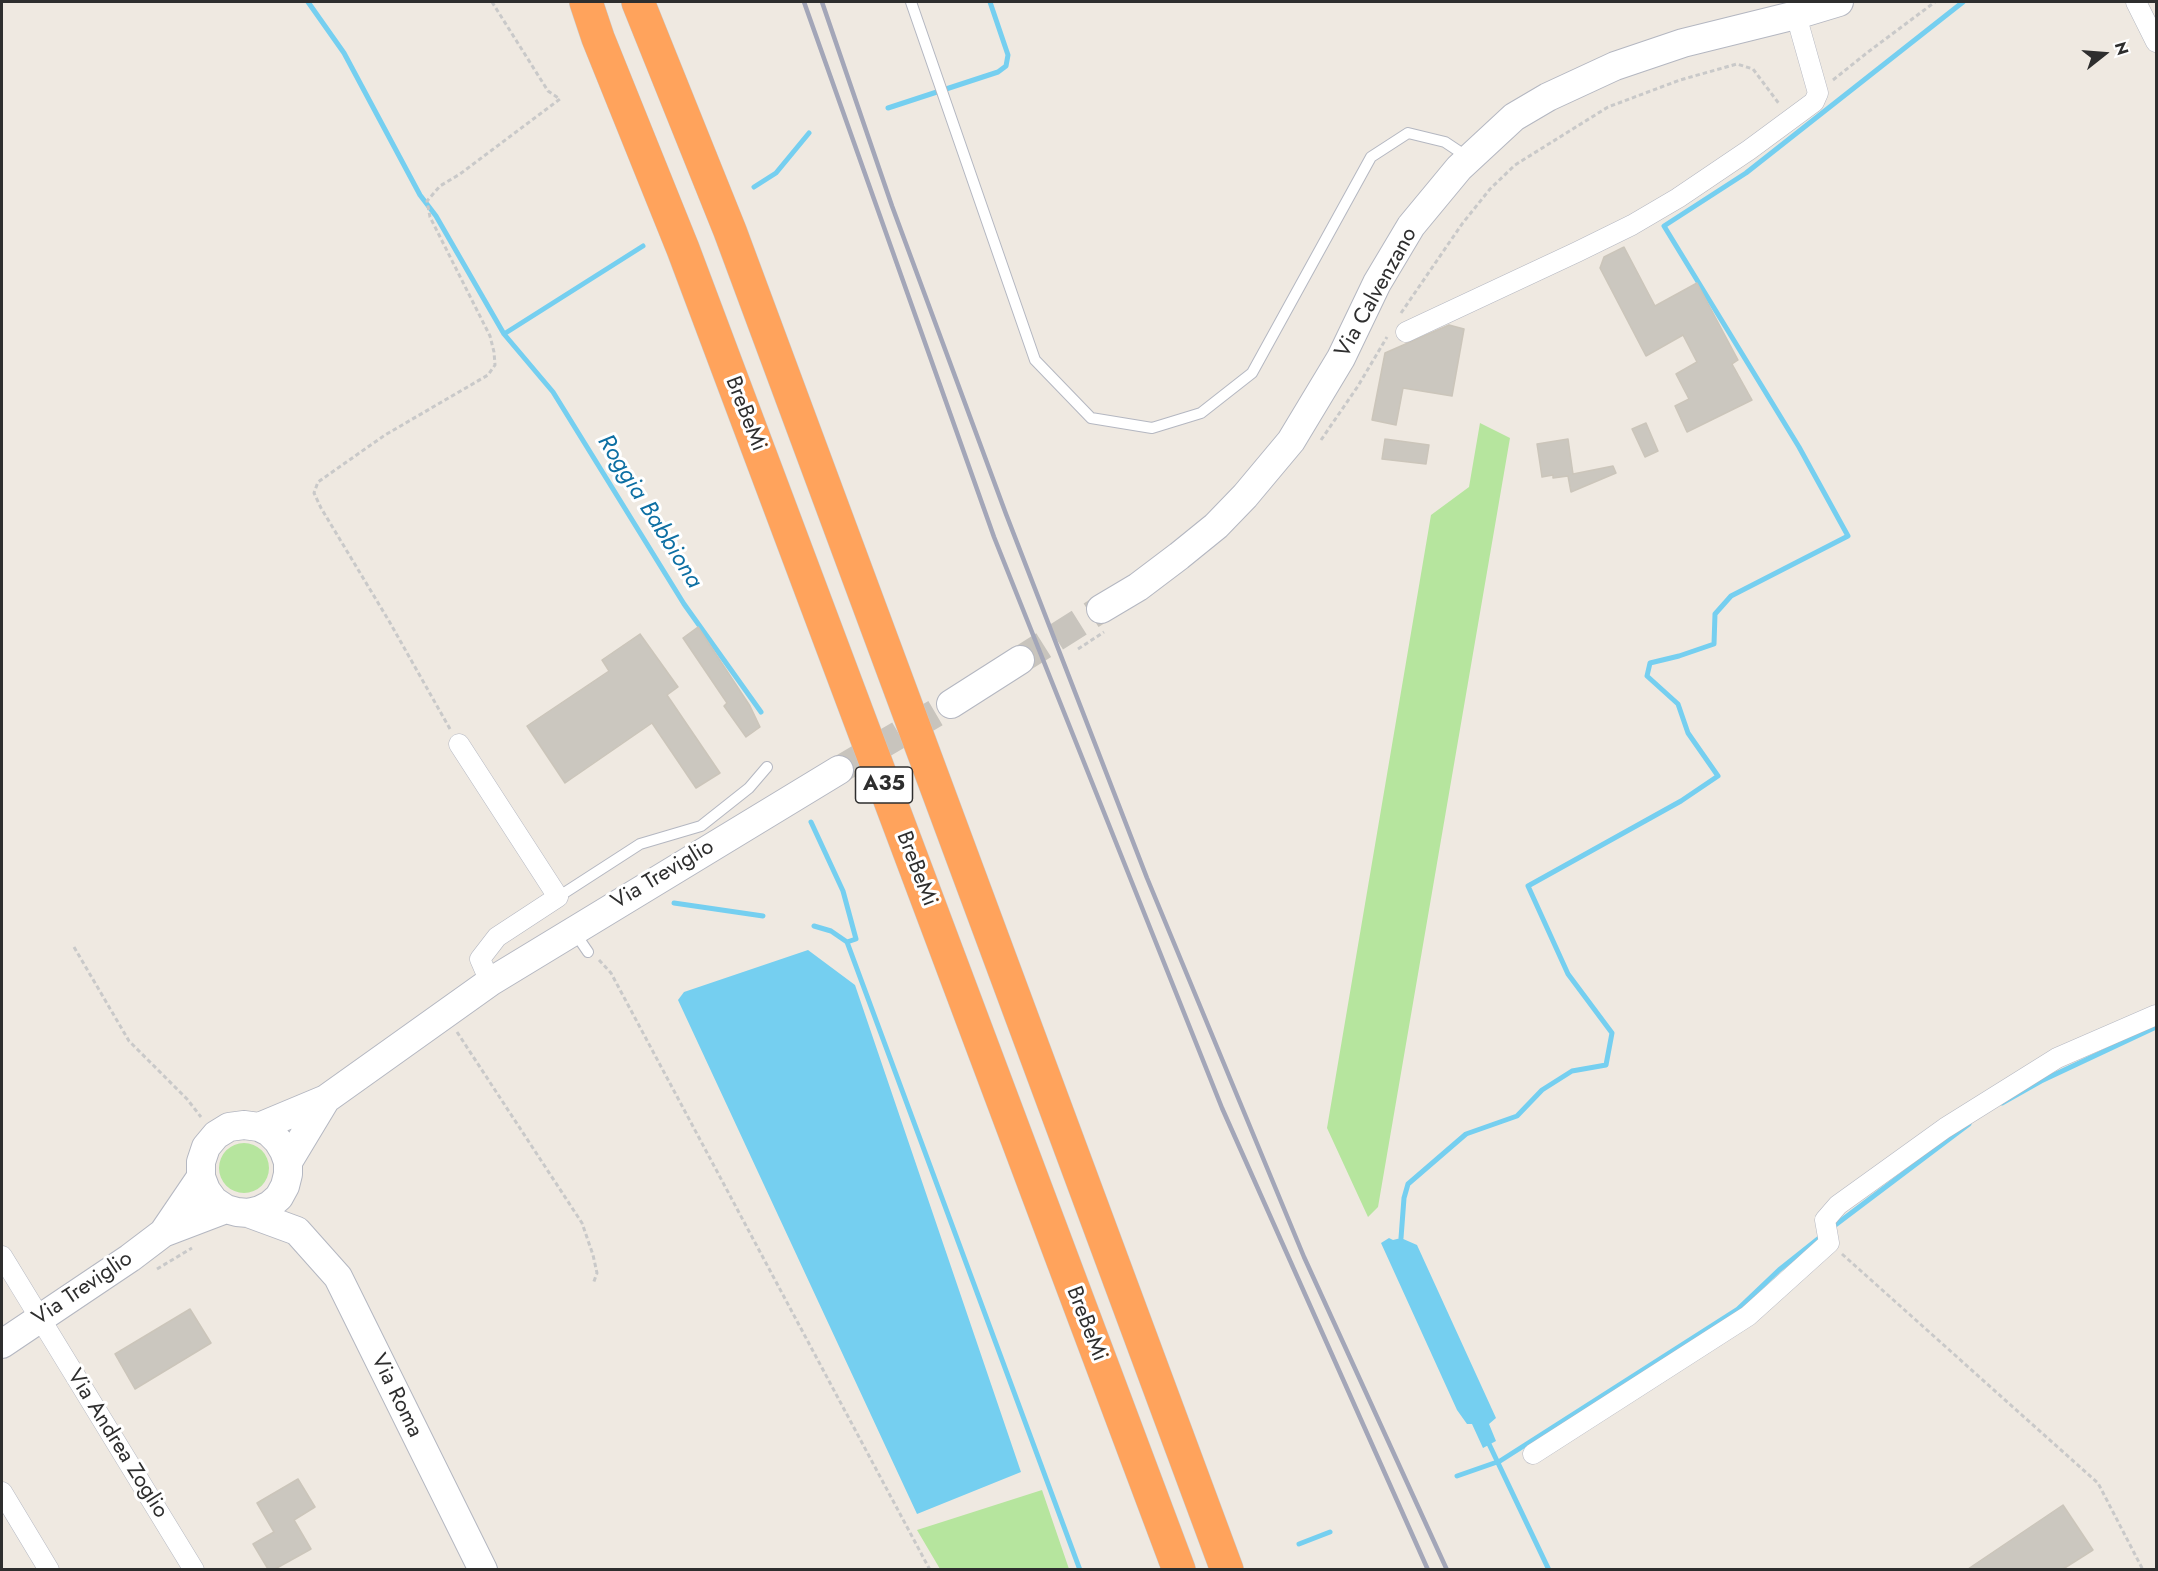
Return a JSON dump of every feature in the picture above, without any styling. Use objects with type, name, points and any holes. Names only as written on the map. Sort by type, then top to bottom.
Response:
[{"type":"highway","name":"BreBeMi","points":[[586,2],[598,38],[688,260],[1179,1569]]},
{"type":"highway","name":"BreBeMi","points":[[638,2],[730,231],[1227,1569]]},
{"type":"main road","name":"Via Calvenzano","points":[[1101,609],[1138,587],[1216,526],[1245,496],[1291,441],[1341,358],[1377,283],[1411,226],[1459,168],[1515,117],[1578,81],[1668,48],[1839,2]]},
{"type":"main road","points":[[951,704],[1020,660]]},
{"type":"main road","name":"Via Treviglio","points":[[2,1344],[130,1258],[163,1233],[201,1177],[201,1162],[206,1147],[216,1135],[236,1126],[259,1127],[326,1099],[490,982],[581,941],[839,770]]},
{"type":"main road","name":"Via Treviglio","points":[[163,1233],[237,1211],[260,1210],[270,1205],[279,1197],[286,1174],[326,1099]]},
{"type":"main road","points":[[259,1127],[278,1140],[285,1151],[286,1174]]},
{"type":"main road","name":"Via Roma","points":[[286,1174],[297,1232]]},
{"type":"main road","points":[[201,1177],[214,1201],[237,1211]]},
{"type":"main road","name":"Via Roma","points":[[237,1211],[297,1232],[338,1277],[483,1569]]},
{"type":"street","points":[[2136,2],[2157,42]]},
{"type":"street","points":[[1406,332],[1577,252],[1659,208],[1757,144],[1814,102],[1818,93],[1796,15]]},
{"type":"street","points":[[459,744],[558,897],[497,937],[480,959],[490,982]]},
{"type":"street","points":[[1533,1454],[1748,1316],[1829,1243],[1825,1220],[1838,1205],[1908,1154],[1945,1128],[2057,1058],[2157,1015]]},
{"type":"street","name":"Via Andrea Zoglio","points":[[2,1256],[39,1320],[194,1569]]},
{"type":"street","points":[[2,1492],[50,1569]]},
{"type":"lane","points":[[911,2],[1035,360],[1091,418],[1152,428],[1201,413],[1252,373],[1371,157],[1408,133],[1445,142],[1470,158]]},
{"type":"lane","points":[[558,897],[640,844],[701,826],[749,788],[767,767]]},
{"type":"path","points":[[459,744],[314,493],[318,482],[332,472],[385,435],[488,375],[495,365],[490,336],[430,217],[427,201],[440,186],[486,156],[560,99],[548,91],[492,2]]},
{"type":"path","points":[[1818,93],[1935,2]]},
{"type":"path","points":[[581,941],[611,973],[930,1569]]},
{"type":"path","points":[[74,947],[129,1041],[187,1100],[216,1135]]},
{"type":"path","points":[[443,1014],[582,1223],[597,1273],[593,1284]]},
{"type":"path","points":[[1829,1243],[2098,1483],[2143,1569]]},
{"type":"path","points":[[148,1274],[195,1246]]},
{"type":"green space","points":[[1480,423],[1510,438],[1378,1207],[1368,1217],[1327,1128],[1431,515],[1469,487]]},
{"type":"green space","points":[[239,1143],[249,1143],[262,1150],[269,1163],[269,1173],[262,1186],[249,1193],[239,1193],[230,1189],[223,1182],[219,1173],[219,1163],[223,1154],[230,1147]]},
{"type":"green space","points":[[1042,1490],[1069,1569],[940,1569],[917,1530]]},
{"type":"water","points":[[808,950],[855,985],[1021,1472],[917,1514],[678,1000],[684,992]]},
{"type":"water","points":[[1389,1238],[1393,1240],[1401,1238],[1417,1245],[1496,1418],[1489,1424],[1496,1441],[1483,1448],[1472,1424],[1467,1424],[1457,1410],[1381,1243]]},
{"type":"building","points":[[1624,247],[1655,306],[1697,283],[1738,360],[1732,364],[1752,400],[1687,432],[1675,406],[1689,399],[1676,374],[1697,362],[1683,335],[1646,356],[1600,268],[1604,257]]},
{"type":"building","points":[[1449,325],[1464,329],[1452,396],[1403,388],[1396,425],[1372,420],[1385,353]]},
{"type":"building","points":[[1646,423],[1658,451],[1645,457],[1632,429]]},
{"type":"building","points":[[1385,439],[1429,445],[1426,464],[1382,459]]},
{"type":"building","points":[[1568,439],[1573,474],[1613,466],[1616,473],[1571,492],[1568,476],[1542,477],[1537,444]]},
{"type":"building","points":[[698,627],[750,706],[760,727],[746,737],[724,706],[727,703],[683,638]]},
{"type":"building","points":[[640,634],[678,687],[667,695],[720,773],[696,788],[652,723],[565,783],[527,726],[609,671],[602,660]]},
{"type":"building","points":[[190,1309],[211,1343],[135,1389],[115,1354]]},
{"type":"building","points":[[298,1479],[315,1507],[294,1520],[311,1549],[275,1569],[268,1569],[253,1544],[274,1532],[257,1503]]},
{"type":"building","points":[[2063,1505],[2093,1550],[2063,1569],[1968,1569]]},
{"type":"waterway","name":"Roggia Babbiona","points":[[308,2],[344,53],[420,195],[436,216],[504,334],[553,392],[684,604],[761,712]]},
{"type":"waterway","points":[[888,108],[998,72],[1006,66],[1008,55],[990,2]]},
{"type":"waterway","points":[[1401,1238],[1404,1198],[1408,1184],[1466,1134],[1517,1116],[1542,1090],[1572,1071],[1606,1065],[1612,1033],[1568,974],[1528,886],[1681,801],[1718,776],[1688,733],[1678,704],[1647,676],[1650,663],[1714,644],[1715,614],[1731,596],[1848,536],[1799,447],[1664,226],[1746,173],[1963,2]]},
{"type":"waterway","points":[[754,187],[776,173],[809,133]]},
{"type":"waterway","points":[[504,334],[643,246]]},
{"type":"waterway","name":"Roggia Babbiona","points":[[811,822],[843,891],[856,939],[847,942]]},
{"type":"waterway","points":[[674,903],[763,916]]},
{"type":"waterway","points":[[814,926],[831,931],[847,942],[1080,1570]]},
{"type":"waterway","points":[[2002,1103],[2041,1081],[2156,1027]]},
{"type":"waterway","points":[[1830,1229],[1969,1124]]},
{"type":"waterway","points":[[1457,1476],[1500,1461],[1738,1309],[1779,1270],[1823,1235]]},
{"type":"waterway","points":[[1489,1444],[1549,1570]]},
{"type":"waterway","points":[[1299,1544],[1330,1532]]},
{"type":"tunnel","points":[[1020,660],[1101,609]]},
{"type":"tunnel","points":[[839,770],[951,704]]},
{"type":"railway","points":[[804,2],[994,537],[1222,1108],[1428,1570]]},
{"type":"railway","points":[[822,2],[892,206],[1006,514],[1147,878],[1304,1257],[1447,1570]]}]
